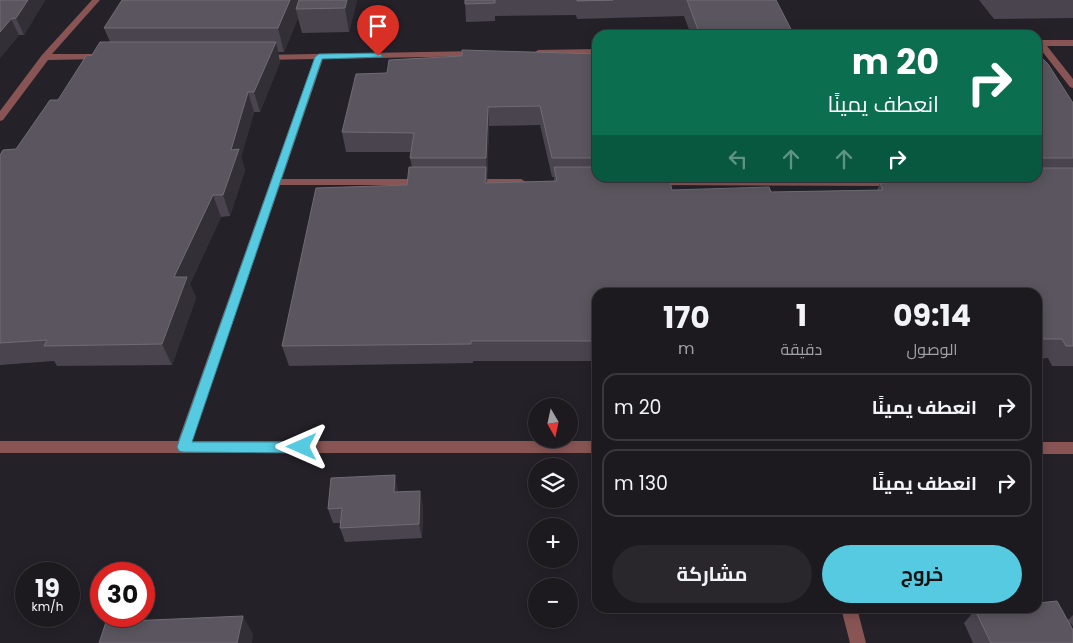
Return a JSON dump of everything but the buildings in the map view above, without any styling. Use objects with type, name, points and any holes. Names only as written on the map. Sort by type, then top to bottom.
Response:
[{"type":"street","points":[[0,118],[45,57],[96,0]]},
{"type":"street","points":[[1042,43],[1073,44]]},
{"type":"street","points":[[1042,47],[1073,85]]},
{"type":"street","points":[[528,53],[592,52]]},
{"type":"street","points":[[250,57],[488,54]]},
{"type":"street","points":[[45,57],[113,57]]},
{"type":"street","points":[[183,447],[319,57]]},
{"type":"street","points":[[276,182],[435,182]]},
{"type":"street","points":[[455,182],[535,182]]},
{"type":"street","points":[[644,182],[904,183]]},
{"type":"street","points":[[0,447],[592,447]]},
{"type":"street","points":[[1042,448],[1073,448]]},
{"type":"street","points":[[850,613],[858,643]]},
{"type":"route","points":[[302,447],[183,447],[319,57],[378,56]]}]
